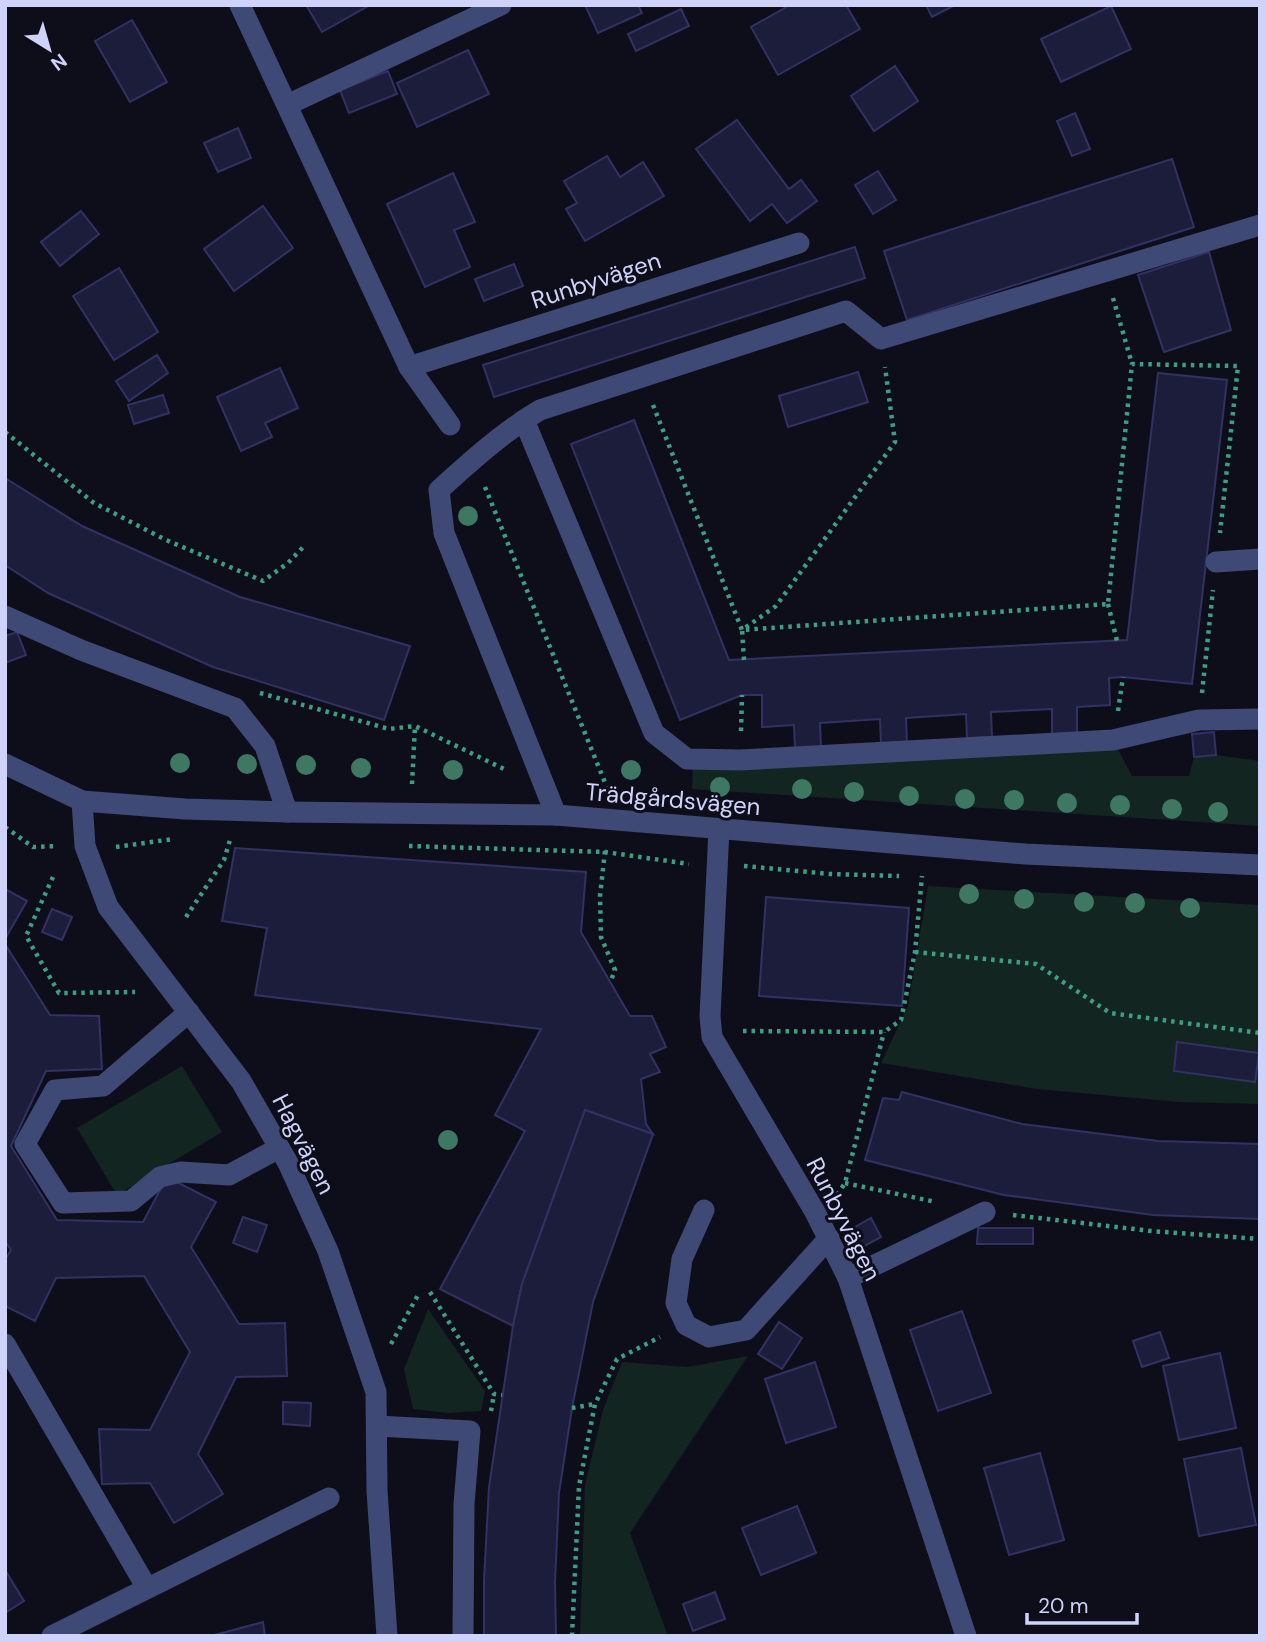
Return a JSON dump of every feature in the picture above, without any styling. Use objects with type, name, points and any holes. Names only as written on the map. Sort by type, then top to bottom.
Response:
[{"type":"street","points":[[240,5],[409,367],[450,425]]},
{"type":"street","points":[[287,105],[501,5]]},
{"type":"street","points":[[556,815],[444,533],[439,490],[474,458],[540,411],[846,311],[881,339],[1260,225]]},
{"type":"street","name":"Runbyvägen","points":[[409,367],[799,243]]},
{"type":"street","points":[[524,420],[654,733],[687,759],[740,760],[1113,740],[1199,720],[1260,719]]},
{"type":"street","points":[[1216,562],[1260,559]]},
{"type":"street","points":[[5,616],[81,650],[235,708],[265,746],[287,812]]},
{"type":"street","points":[[5,764],[82,801]]},
{"type":"street","name":"Trädgårdsvägen","points":[[82,801],[185,809],[556,815],[1025,853],[1260,865]]},
{"type":"street","name":"Hagvägen","points":[[82,801],[85,846],[108,907],[241,1081],[279,1148],[328,1251],[376,1392],[378,1512],[387,1636]]},
{"type":"street","name":"Runbyvägen","points":[[719,829],[710,1016],[712,1037],[815,1212],[848,1278],[966,1636]]},
{"type":"street","points":[[189,1012],[103,1086],[55,1090],[25,1144],[63,1203],[131,1201],[160,1177],[181,1172],[229,1175],[279,1148]]},
{"type":"street","points":[[704,1210],[682,1259],[676,1303],[686,1325],[709,1337],[746,1331],[829,1238]]},
{"type":"street","points":[[848,1278],[985,1212]]},
{"type":"street","points":[[5,1344],[147,1588]]},
{"type":"street","points":[[377,1426],[470,1431],[464,1504],[463,1636]]},
{"type":"street","points":[[52,1636],[329,1498]]},
{"type":"path","points":[[1106,271],[1132,364],[1108,604],[1117,641]]},
{"type":"path","points":[[742,630],[776,606],[895,442],[881,339]]},
{"type":"path","points":[[1132,364],[1238,366],[1199,720]]},
{"type":"path","points":[[642,378],[742,630],[744,660]]},
{"type":"path","points":[[5,432],[94,503],[166,540],[263,581],[288,563],[306,544]]},
{"type":"path","points":[[474,458],[610,794],[600,896],[601,937],[615,970],[610,983]]},
{"type":"path","points":[[742,630],[1108,604]]},
{"type":"path","points":[[248,690],[389,729],[415,726],[545,788]]},
{"type":"path","points":[[412,785],[415,726]]},
{"type":"path","points":[[5,827],[33,846],[120,847],[174,839]]},
{"type":"path","points":[[186,917],[224,860],[233,840],[219,839]]},
{"type":"path","points":[[400,845],[605,852],[687,862],[696,869],[731,871],[747,865],[830,874],[922,876],[915,951],[901,1020],[884,1032],[730,1031]]},
{"type":"path","points":[[745,879],[747,865]]},
{"type":"path","points":[[53,877],[26,936],[60,993],[135,992]]},
{"type":"path","points":[[915,951],[1036,964],[1110,1013],[1260,1033]]},
{"type":"path","points":[[815,1212],[834,1201],[845,1183],[884,1032]]},
{"type":"path","points":[[845,1183],[985,1212],[1151,1231],[1260,1239]]},
{"type":"path","points":[[430,1292],[494,1394],[490,1414]]},
{"type":"path","points":[[389,1348],[418,1295]]},
{"type":"path","points":[[572,1636],[579,1486],[595,1404],[617,1359],[686,1325]]},
{"type":"path","points":[[494,1394],[502,1395]]},
{"type":"path","points":[[572,1408],[595,1404]]},
{"type":"green space","points":[[1113,740],[1132,776],[1189,776],[1194,757],[1216,755],[1260,761],[1260,826],[692,789],[693,763]]},
{"type":"green space","points":[[928,886],[1260,905],[1260,1104],[1179,1102],[1037,1089],[881,1063],[908,1006]]},
{"type":"green space","points":[[182,1066],[222,1132],[117,1195],[77,1128]]},
{"type":"green space","points":[[428,1309],[485,1391],[481,1411],[448,1413],[413,1409],[404,1369]]},
{"type":"green space","points":[[748,1356],[630,1533],[668,1636],[580,1636],[585,1485],[603,1410],[622,1362],[687,1367]]},
{"type":"building","points":[[306,5],[370,5],[322,32]]},
{"type":"building","points":[[585,5],[638,5],[642,13],[598,33]]},
{"type":"building","points":[[790,5],[846,5],[860,29],[778,75],[751,27]]},
{"type":"building","points":[[926,5],[955,5],[932,17]]},
{"type":"building","points":[[1111,6],[1131,49],[1061,82],[1041,39]]},
{"type":"building","points":[[681,9],[689,26],[636,51],[628,34]]},
{"type":"building","points":[[132,20],[167,82],[130,102],[95,41]]},
{"type":"building","points":[[468,50],[489,94],[417,127],[397,83]]},
{"type":"building","points":[[895,66],[918,101],[874,131],[851,96]]},
{"type":"building","points":[[388,71],[397,94],[349,113],[340,90]]},
{"type":"building","points":[[1075,113],[1090,149],[1072,156],[1057,121]]},
{"type":"building","points":[[737,120],[789,189],[801,180],[817,201],[787,223],[772,204],[750,221],[696,149]]},
{"type":"building","points":[[238,128],[251,158],[218,172],[204,143]]},
{"type":"building","points":[[607,156],[620,177],[643,162],[664,196],[585,241],[566,209],[577,203],[564,181]]},
{"type":"building","points":[[1172,159],[1194,227],[907,320],[884,251]]},
{"type":"building","points":[[878,171],[896,200],[873,214],[855,185]]},
{"type":"building","points":[[453,173],[475,222],[454,230],[470,267],[425,287],[387,204]]},
{"type":"building","points":[[263,206],[293,248],[234,291],[204,249]]},
{"type":"building","points":[[81,211],[99,234],[60,266],[41,242]]},
{"type":"building","points":[[855,247],[865,278],[494,397],[483,365]]},
{"type":"building","points":[[1209,252],[1231,330],[1164,352],[1138,275]]},
{"type":"building","points":[[514,264],[523,286],[484,301],[475,279]]},
{"type":"building","points":[[119,268],[158,332],[114,360],[73,296]]},
{"type":"building","points":[[157,355],[168,373],[129,401],[116,381]]},
{"type":"building","points":[[280,368],[298,408],[265,423],[272,437],[241,451],[217,397]]},
{"type":"building","points":[[858,372],[868,402],[788,427],[779,396]]},
{"type":"building","points":[[1158,373],[1227,380],[1192,684],[1109,678],[1110,705],[1077,707],[1077,734],[1052,734],[1052,709],[991,712],[992,737],[967,738],[966,714],[906,718],[907,745],[881,745],[880,719],[820,723],[821,748],[795,749],[794,725],[762,727],[762,695],[742,695],[680,720],[571,444],[634,420],[729,660],[1127,640]]},
{"type":"building","points":[[163,395],[169,413],[134,424],[128,405]]},
{"type":"building","points":[[5,478],[82,526],[240,597],[410,646],[384,720],[213,667],[48,593],[5,565]]},
{"type":"building","points":[[17,632],[26,655],[5,663],[5,636]]},
{"type":"building","points":[[1214,732],[1216,755],[1194,757],[1192,734]]},
{"type":"building","points":[[235,848],[586,872],[581,932],[630,1016],[652,1016],[666,1047],[650,1054],[660,1072],[641,1079],[646,1124],[653,1134],[585,1110],[522,1284],[513,1326],[440,1289],[525,1131],[495,1115],[541,1029],[255,995],[267,928],[222,921]]},
{"type":"building","points":[[5,889],[27,901],[5,939]]},
{"type":"building","points":[[766,897],[909,908],[902,1006],[759,996]]},
{"type":"building","points":[[52,909],[72,917],[62,940],[42,932]]},
{"type":"building","points":[[5,944],[50,1015],[99,1016],[102,1069],[46,1071],[11,1146],[57,1220],[143,1222],[167,1177],[216,1202],[191,1247],[239,1324],[285,1323],[287,1376],[236,1377],[198,1454],[223,1494],[174,1523],[150,1483],[102,1484],[99,1429],[150,1430],[190,1352],[144,1276],[56,1278],[35,1321],[5,1306],[5,1260],[11,1250],[5,1241]]},
{"type":"building","points":[[1177,1042],[1259,1053],[1255,1082],[1174,1071]]},
{"type":"building","points":[[902,1092],[1022,1124],[1158,1141],[1260,1144],[1260,1219],[1153,1215],[1004,1195],[865,1160],[883,1098],[899,1100]]},
{"type":"building","points":[[585,1110],[653,1134],[593,1302],[572,1408],[559,1493],[555,1582],[556,1636],[484,1636],[489,1487],[513,1326],[522,1284]]},
{"type":"building","points":[[243,1217],[267,1225],[257,1252],[233,1243]]},
{"type":"building","points":[[871,1218],[881,1237],[859,1249],[848,1231]]},
{"type":"building","points":[[978,1228],[1033,1228],[1033,1244],[977,1244]]},
{"type":"building","points":[[962,1311],[991,1393],[938,1411],[910,1330]]},
{"type":"building","points":[[779,1322],[802,1338],[782,1369],[758,1354]]},
{"type":"building","points":[[1160,1332],[1169,1358],[1142,1367],[1133,1341]]},
{"type":"building","points":[[1220,1353],[1236,1428],[1179,1440],[1163,1366]]},
{"type":"building","points":[[815,1362],[836,1427],[786,1443],[765,1379]]},
{"type":"building","points":[[283,1402],[311,1403],[310,1426],[283,1424]]},
{"type":"building","points":[[1241,1448],[1256,1525],[1199,1536],[1184,1459]]},
{"type":"building","points":[[1040,1453],[1064,1540],[1009,1555],[984,1468]]},
{"type":"building","points":[[797,1506],[816,1553],[761,1575],[742,1528]]},
{"type":"building","points":[[5,1570],[24,1601],[5,1613]]},
{"type":"building","points":[[715,1592],[725,1619],[693,1631],[683,1604]]},
{"type":"building","points":[[263,1622],[265,1636],[211,1636]]}]
